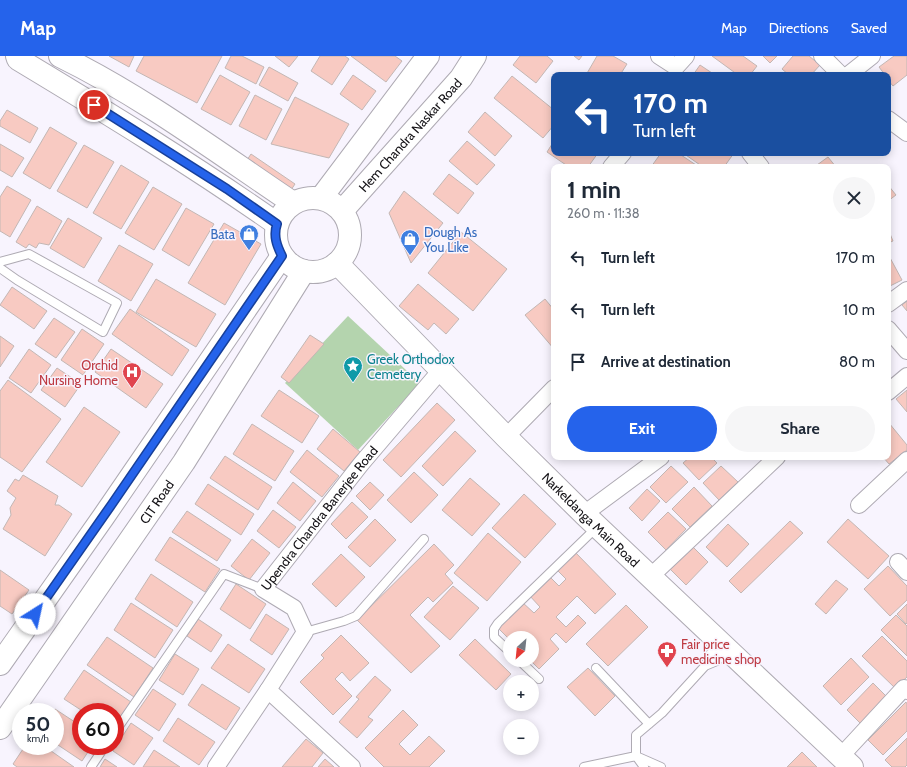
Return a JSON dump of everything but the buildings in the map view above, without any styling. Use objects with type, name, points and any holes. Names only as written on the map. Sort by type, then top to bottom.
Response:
[{"type":"main road","points":[[17,56],[18,59],[227,189],[277,224]]},
{"type":"main road","points":[[60,56],[95,73],[293,203]]},
{"type":"main road","points":[[321,198],[428,56]]},
{"type":"main road","name":"Hem Chandra Naskar Road","points":[[342,211],[461,78],[476,56]]},
{"type":"main road","points":[[302,198],[321,198],[342,211],[348,223],[350,236],[346,253],[337,263],[317,272],[304,271],[291,265],[282,256],[276,244],[275,230],[277,224],[279,217],[293,203],[302,198]]},
{"type":"main road","points":[[0,664],[104,516],[282,256]]},
{"type":"main road","name":"Narkeldanga Main Road","points":[[337,263],[506,437],[650,577],[847,762]]},
{"type":"main road","name":"CIT Road","points":[[0,728],[184,462],[304,271]]},
{"type":"main road","points":[[104,516],[133,536]]},
{"type":"street","points":[[659,56],[679,66]]},
{"type":"street","points":[[822,56],[838,72]]},
{"type":"street","points":[[852,72],[872,56]]},
{"type":"street","points":[[891,121],[907,133]]},
{"type":"street","points":[[614,164],[620,156]]},
{"type":"street","points":[[752,156],[759,164]]},
{"type":"street","points":[[891,302],[907,290]]},
{"type":"street","points":[[891,332],[907,350]]},
{"type":"street","name":"Upendra Chandra Banerjee Road","points":[[305,632],[294,608],[263,589],[361,464],[441,370]]},
{"type":"street","points":[[891,389],[907,376]]},
{"type":"street","points":[[506,437],[551,391]]},
{"type":"street","points":[[591,520],[658,460]]},
{"type":"street","points":[[650,577],[773,460]]},
{"type":"street","points":[[859,505],[907,460]]},
{"type":"street","points":[[216,767],[305,632]]},
{"type":"street","points":[[847,762],[904,688],[907,691]]},
{"type":"street","points":[[268,690],[352,767]]},
{"type":"lane","points":[[0,262],[29,254],[117,303],[102,332],[0,268]]},
{"type":"lane","points":[[503,645],[494,637],[494,629],[498,623],[591,520]]},
{"type":"lane","points":[[305,632],[356,616],[424,539]]},
{"type":"lane","points":[[124,719],[224,574],[263,589]]},
{"type":"lane","points":[[644,767],[636,756],[636,735],[662,713],[705,666],[717,661],[724,647]]},
{"type":"lane","points":[[526,667],[535,675]]},
{"type":"lane","points":[[596,668],[649,724]]},
{"type":"lane","points":[[91,767],[100,755]]},
{"type":"lane","points":[[584,767],[636,756],[661,767]]},
{"type":"green space","name":"Greek Orthodox Cemetery","points":[[348,316],[420,383],[358,450],[285,383]]},
{"type":"place","name":"Bata","points":[[249,251]]},
{"type":"place","name":"Dough As You Like","points":[[410,256]]},
{"type":"place","name":"Greek Orthodox Cemetery","points":[[353,383]]},
{"type":"place","name":"Orchid Nursing Home","points":[[132,389]]},
{"type":"place","name":"Fair price medicine shop","points":[[667,668]]},
{"type":"route","points":[[35,614],[282,256],[276,244],[275,230],[277,224],[227,189],[94,105]]}]
